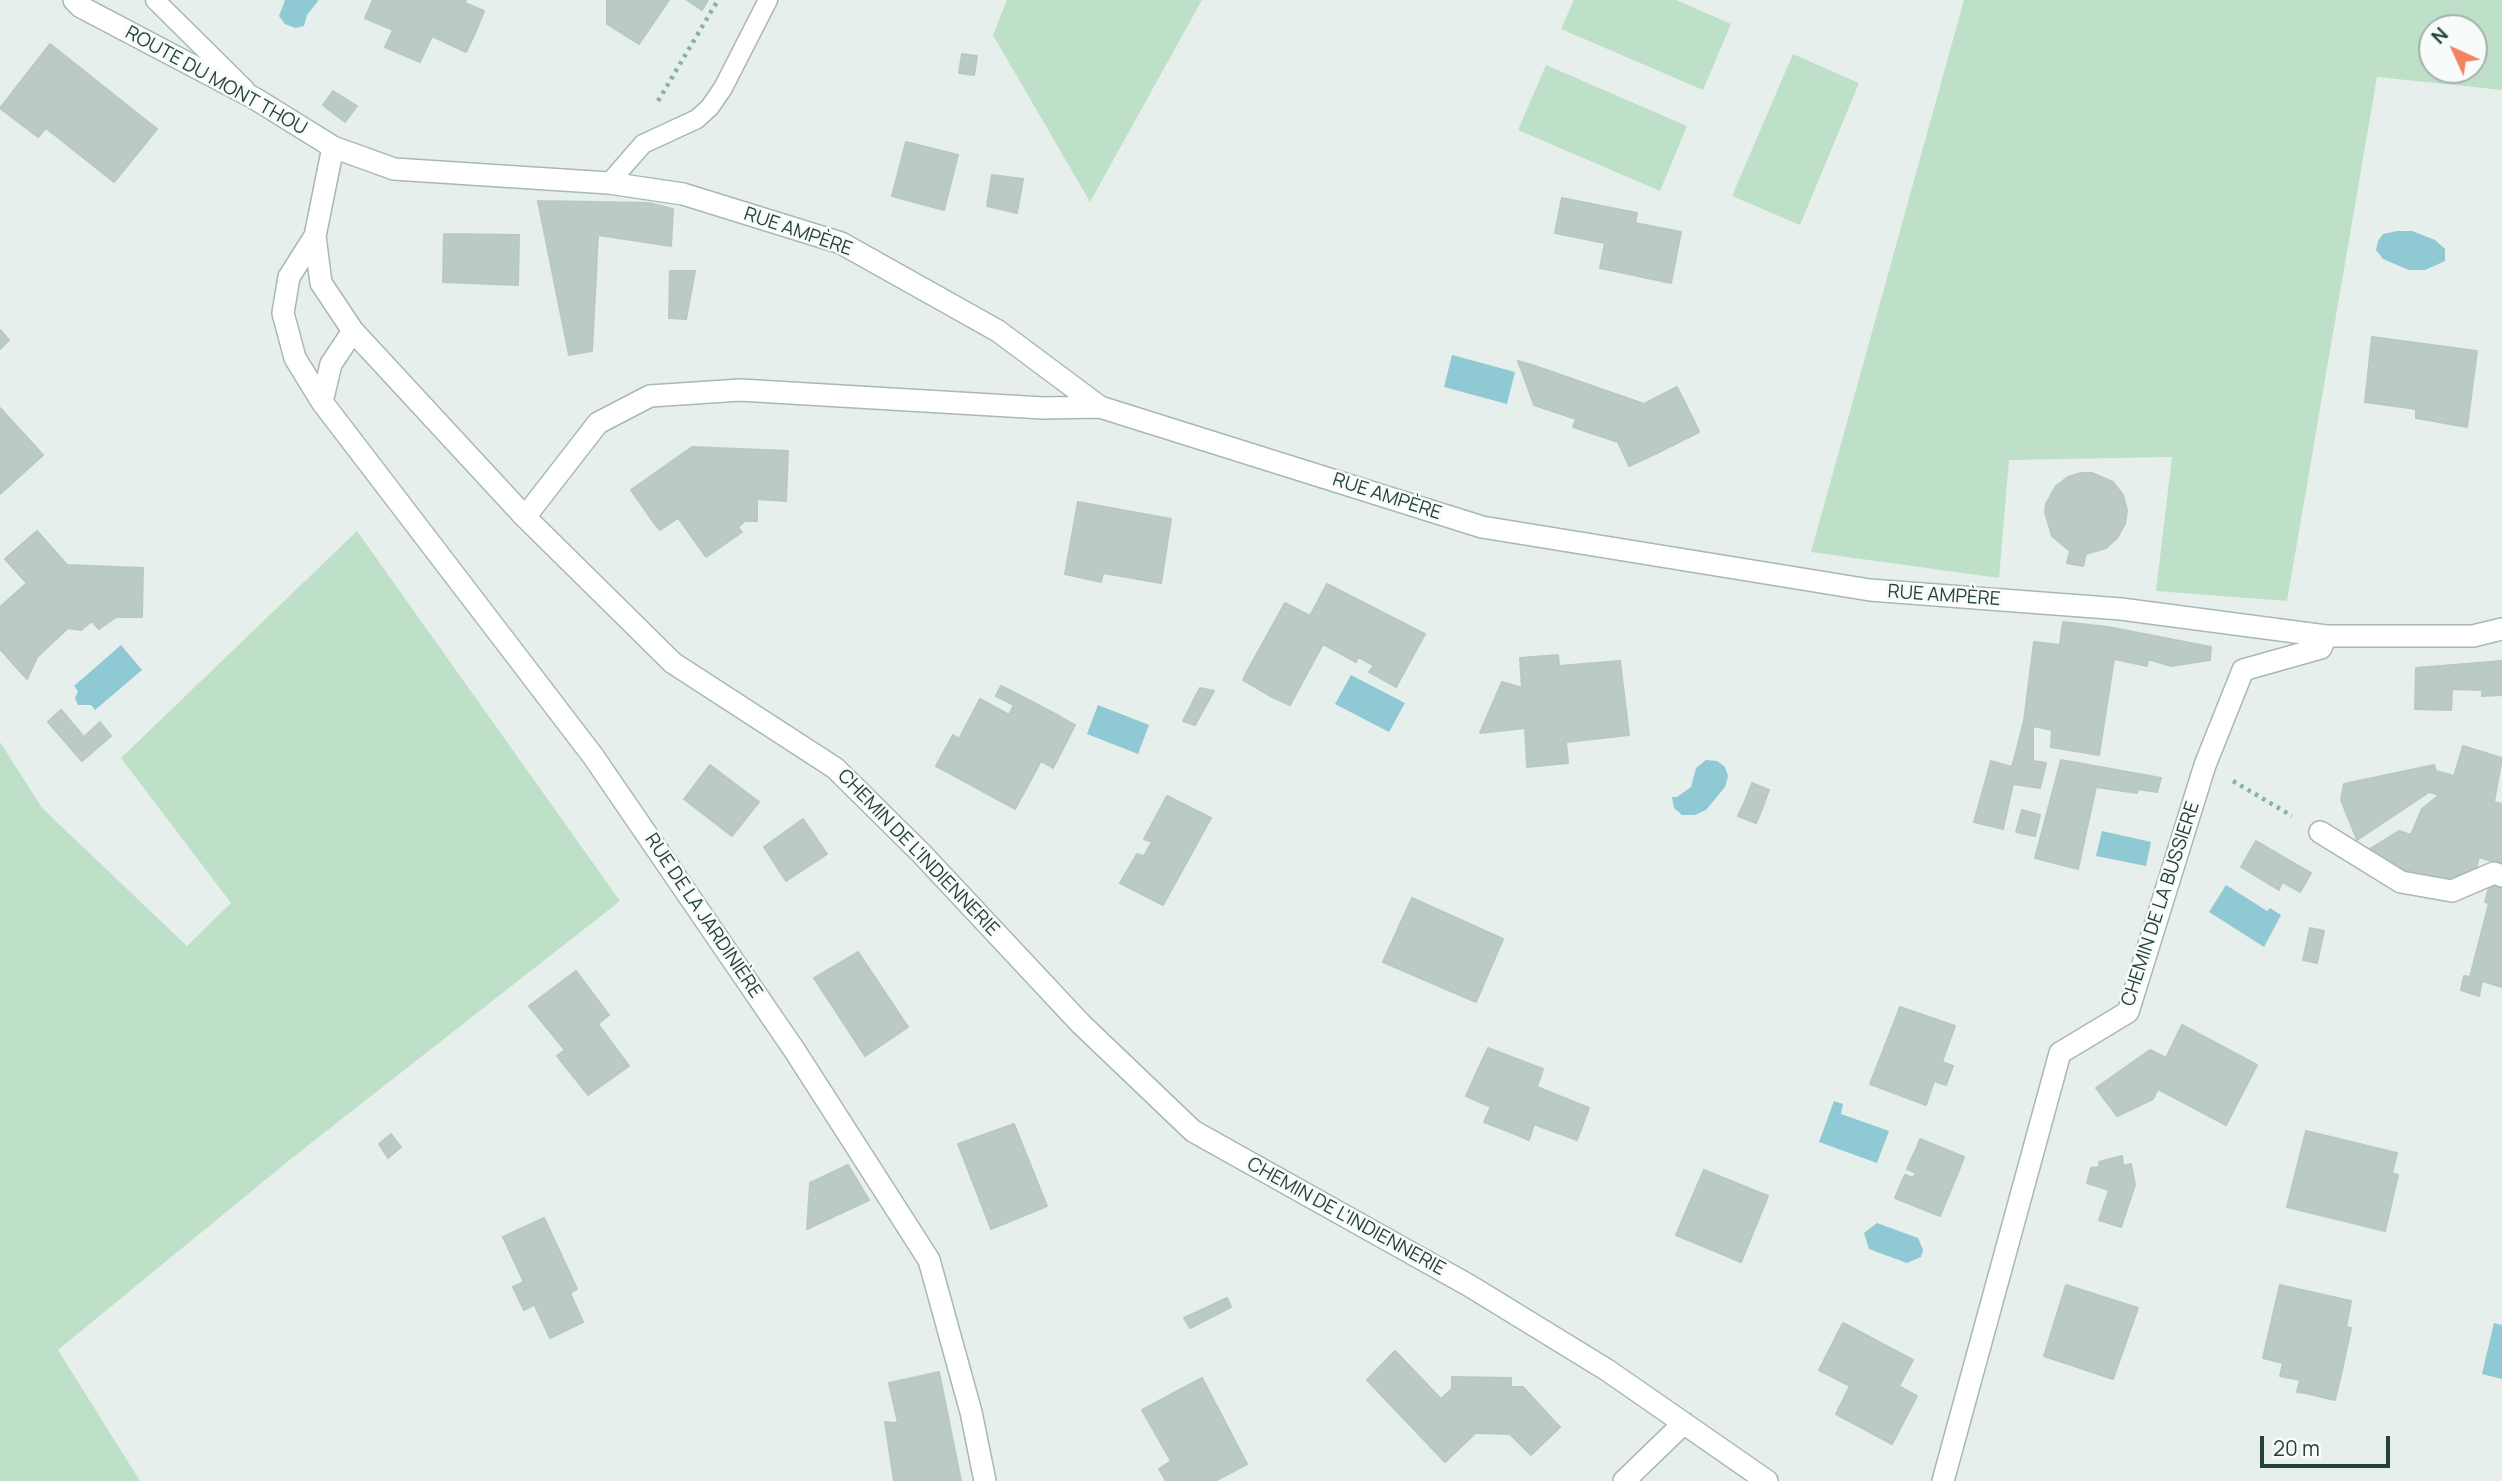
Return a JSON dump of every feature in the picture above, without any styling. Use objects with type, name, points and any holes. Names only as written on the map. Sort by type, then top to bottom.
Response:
[{"type":"street","name":"ROUTE DU MONT THOU","points":[[74,0],[81,7],[254,98],[332,148]]},
{"type":"street","name":"RUE AMPÈRE","points":[[332,148],[394,169],[610,183],[683,194],[841,243],[998,331],[1100,407],[1482,527],[1870,590],[2121,609],[2326,636],[2473,636],[2502,629]]},
{"type":"street","points":[[332,148],[315,236],[321,283],[353,331],[525,517],[598,423],[650,396],[740,390],[1043,408],[1100,407]]},
{"type":"street","name":"RUE DE LA JARDINIÈRE","points":[[315,236],[289,277],[283,313],[295,358],[322,402],[593,756],[796,1051],[929,1260],[971,1412],[985,1481]]},
{"type":"street","points":[[322,402],[331,364],[353,331]]},
{"type":"street","name":"CHEMIN DE L'INDIENNERIE","points":[[525,517],[673,663],[835,768],[921,853],[1081,1024],[1193,1131],[1469,1286],[1607,1370],[1767,1481]]},
{"type":"street","name":"CHEMIN DE LA BUSSIERE","points":[[1943,1481],[2060,1053],[2128,1012],[2205,765],[2243,670],[2320,648],[2326,636]]},
{"type":"street","points":[[2320,832],[2401,882],[2452,891],[2494,873],[2502,876]]},
{"type":"street","points":[[1624,1481],[1684,1423]]},
{"type":"lane","points":[[155,0],[254,98]]},
{"type":"lane","points":[[610,183],[643,144],[697,119],[710,107],[723,88],[768,0]]},
{"type":"path","points":[[651,110],[718,0]]},
{"type":"path","points":[[2205,765],[2320,832]]},
{"type":"green space","points":[[1007,0],[1202,0],[1090,202],[993,35]]},
{"type":"green space","points":[[1574,0],[1676,0],[1731,24],[1703,90],[1561,29]]},
{"type":"green space","points":[[1964,0],[2502,0],[2502,90],[2444,84],[2488,84],[2488,14],[2418,14],[2418,81],[2377,77],[2287,601],[2156,591],[2172,457],[2009,460],[1999,578],[1811,552]]},
{"type":"green space","points":[[1793,54],[1859,83],[1800,225],[1732,196]]},
{"type":"green space","points":[[1546,65],[1687,126],[1660,191],[1518,130]]},
{"type":"green space","points":[[357,531],[620,901],[292,1158],[58,1350],[140,1481],[0,1481],[0,742],[42,808],[187,946],[231,903],[121,758]]},
{"type":"water","points":[[285,0],[318,1],[307,15],[304,26],[295,28],[285,24],[279,16]]},
{"type":"water","points":[[2412,231],[2435,240],[2445,249],[2445,261],[2425,270],[2409,270],[2383,259],[2376,250],[2378,241],[2383,234]]},
{"type":"water","points":[[1452,355],[1515,372],[1507,404],[1444,387]]},
{"type":"water","points":[[121,645],[142,670],[95,710],[91,705],[78,705],[75,698],[78,691],[74,686]]},
{"type":"water","points":[[1351,675],[1405,703],[1389,732],[1335,704]]},
{"type":"water","points":[[1098,705],[1149,725],[1138,754],[1087,734]]},
{"type":"water","points":[[1706,760],[1717,761],[1725,767],[1728,776],[1725,787],[1706,810],[1695,815],[1682,815],[1674,808],[1672,797],[1677,797],[1691,787],[1696,768]]},
{"type":"water","points":[[2102,831],[2151,842],[2146,866],[2096,856]]},
{"type":"water","points":[[2226,885],[2267,911],[2270,908],[2281,915],[2264,947],[2209,912]]},
{"type":"water","points":[[1834,1101],[1843,1104],[1841,1114],[1889,1131],[1877,1163],[1819,1142]]},
{"type":"water","points":[[1877,1223],[1918,1238],[1923,1250],[1921,1257],[1907,1263],[1869,1249],[1864,1233]]},
{"type":"water","points":[[2494,1323],[2502,1325],[2502,1379],[2482,1374]]},
{"type":"building","points":[[373,0],[466,0],[465,3],[484,11],[475,33],[455,24],[432,36],[420,62],[385,47],[393,30],[365,18]]},
{"type":"building","points":[[607,0],[669,0],[639,44],[607,24]]},
{"type":"building","points":[[687,0],[708,0],[702,10]]},
{"type":"building","points":[[455,24],[475,33],[466,52],[432,36]]},
{"type":"building","points":[[50,44],[157,129],[114,182],[46,128],[38,137],[0,108]]},
{"type":"building","points":[[962,54],[977,56],[974,75],[959,73]]},
{"type":"building","points":[[333,91],[357,106],[345,122],[323,105]]},
{"type":"building","points":[[906,142],[958,155],[944,210],[892,196]]},
{"type":"building","points":[[992,175],[1023,179],[1017,213],[987,206]]},
{"type":"building","points":[[1562,198],[1637,213],[1635,223],[1681,232],[1671,283],[1600,268],[1605,243],[1555,233]]},
{"type":"building","points":[[538,201],[649,203],[673,209],[671,246],[598,235],[592,351],[569,355]]},
{"type":"building","points":[[444,234],[519,235],[518,285],[443,282]]},
{"type":"building","points":[[670,271],[695,271],[686,319],[669,318]]},
{"type":"building","points":[[0,330],[9,340],[0,349]]},
{"type":"building","points":[[2372,337],[2477,351],[2467,427],[2416,418],[2416,409],[2365,402]]},
{"type":"building","points":[[1518,361],[1535,366],[1524,377]]},
{"type":"building","points":[[1535,366],[1644,404],[1677,387],[1694,421],[1648,444],[1653,455],[1629,466],[1618,442],[1573,427],[1576,419],[1534,405],[1524,377]]},
{"type":"building","points":[[0,408],[43,455],[0,494]]},
{"type":"building","points":[[1694,421],[1699,432],[1653,455],[1648,444]]},
{"type":"building","points":[[692,447],[788,451],[786,501],[757,499],[757,521],[745,521],[738,527],[742,532],[706,557],[672,509],[654,523],[631,490]]},
{"type":"building","points":[[2092,473],[2113,482],[2123,495],[2127,510],[2125,524],[2117,538],[2106,548],[2086,554],[2083,566],[2067,563],[2070,551],[2052,536],[2045,512],[2046,504],[2056,486],[2068,477]]},
{"type":"building","points":[[1078,502],[1171,519],[1161,583],[1103,573],[1101,582],[1065,574]]},
{"type":"building","points":[[672,509],[678,518],[660,530],[654,523]]},
{"type":"building","points":[[37,531],[67,565],[36,593],[5,559]]},
{"type":"building","points":[[67,565],[143,568],[142,617],[116,617],[99,629],[92,621],[81,630],[68,628],[37,657],[19,656],[0,634],[0,607],[27,583],[36,593]]},
{"type":"building","points":[[1327,584],[1411,627],[1392,657],[1408,665],[1396,687],[1369,672],[1374,666],[1358,657],[1356,662],[1323,644],[1290,705],[1270,696],[1276,682],[1249,668],[1285,603],[1310,616]]},
{"type":"building","points":[[2063,622],[2108,627],[2211,647],[2210,660],[2171,666],[2148,659],[2147,666],[2114,659],[2099,755],[2051,747],[2052,730],[2033,726],[2033,761],[2046,763],[2040,788],[2013,784],[2003,829],[1974,822],[1991,761],[2012,767],[2024,721],[2034,642],[2060,645]]},
{"type":"building","points":[[1411,627],[1425,634],[1408,665],[1392,657]]},
{"type":"building","points":[[0,634],[19,656],[37,657],[27,679],[0,649]]},
{"type":"building","points":[[1558,655],[1559,666],[1620,661],[1629,735],[1566,742],[1568,763],[1527,767],[1525,728],[1480,733],[1502,682],[1522,688],[1520,658]]},
{"type":"building","points":[[2502,661],[2502,695],[2482,696],[2482,690],[2452,689],[2451,710],[2415,709],[2416,668]]},
{"type":"building","points":[[1249,668],[1276,682],[1270,696],[1243,680]]},
{"type":"building","points":[[1001,686],[1019,695],[1014,705],[996,696]]},
{"type":"building","points":[[1200,688],[1214,691],[1195,725],[1183,721]]},
{"type":"building","points":[[1019,695],[1059,716],[1050,733],[1054,735],[1041,761],[1025,752],[1016,771],[1021,774],[1006,804],[955,776],[971,745],[959,739],[980,699],[1009,715]]},
{"type":"building","points":[[61,710],[84,737],[100,722],[111,736],[82,761],[48,722]]},
{"type":"building","points":[[1059,716],[1075,725],[1053,768],[1041,761],[1054,735],[1050,733]]},
{"type":"building","points":[[953,735],[971,745],[955,776],[936,766]]},
{"type":"building","points":[[2463,746],[2502,758],[2494,802],[2502,804],[2502,864],[2479,857],[2473,881],[2451,885],[2393,870],[2365,852],[2399,831],[2411,835],[2422,809],[2439,795],[2429,792],[2357,840],[2341,800],[2344,784],[2434,765],[2436,771],[2454,776]]},
{"type":"building","points":[[1025,752],[1041,761],[1015,809],[1006,804],[1021,774],[1016,771]]},
{"type":"building","points":[[2061,760],[2161,778],[2157,792],[2138,789],[2137,793],[2096,787],[2078,869],[2035,858]]},
{"type":"building","points":[[710,765],[759,802],[732,836],[684,799]]},
{"type":"building","points":[[1752,783],[1769,790],[1762,809],[1745,801]]},
{"type":"building","points":[[1167,796],[1211,818],[1163,905],[1120,883],[1137,854],[1144,856],[1152,842],[1144,839]]},
{"type":"building","points":[[1745,801],[1762,809],[1756,823],[1738,816]]},
{"type":"building","points":[[2022,810],[2040,815],[2035,836],[2016,832]]},
{"type":"building","points":[[803,819],[827,854],[786,881],[764,847]]},
{"type":"building","points":[[2256,841],[2311,873],[2300,892],[2282,882],[2279,890],[2241,867]]},
{"type":"building","points":[[2502,884],[2502,987],[2482,981],[2479,996],[2461,990],[2464,976],[2470,977],[2489,903],[2485,902],[2489,887]]},
{"type":"building","points":[[1412,898],[1503,939],[1476,1002],[1383,962]]},
{"type":"building","points":[[2310,928],[2324,931],[2317,963],[2303,960]]},
{"type":"building","points":[[858,952],[908,1027],[865,1056],[814,978]]},
{"type":"building","points":[[576,971],[609,1015],[598,1024],[629,1066],[588,1095],[557,1056],[565,1050],[529,1006]]},
{"type":"building","points":[[1900,1007],[1955,1026],[1942,1062],[1953,1066],[1946,1085],[1934,1081],[1926,1105],[1870,1084]]},
{"type":"building","points":[[2182,1025],[2257,1065],[2226,1125],[2158,1089],[2153,1099],[2117,1116],[2096,1088],[2150,1050],[2166,1058]]},
{"type":"building","points":[[1488,1048],[1543,1069],[1537,1087],[1589,1108],[1577,1140],[1520,1119],[1515,1134],[1484,1122],[1491,1107],[1466,1096]]},
{"type":"building","points":[[1520,1119],[1534,1124],[1529,1140],[1515,1134]]},
{"type":"building","points":[[1014,1124],[1047,1206],[991,1229],[958,1144]]},
{"type":"building","points":[[2306,1131],[2397,1153],[2392,1173],[2398,1175],[2385,1231],[2287,1207]]},
{"type":"building","points":[[391,1134],[401,1147],[388,1158],[379,1144]]},
{"type":"building","points":[[1920,1139],[1964,1157],[1961,1165],[1917,1147]]},
{"type":"building","points":[[1917,1147],[1961,1165],[1940,1216],[1895,1198],[1905,1175],[1913,1178],[1916,1173],[1907,1169]]},
{"type":"building","points":[[2122,1156],[2123,1166],[2131,1164],[2135,1185],[2121,1227],[2099,1220],[2109,1190],[2087,1183],[2091,1168],[2100,1167],[2099,1162]]},
{"type":"building","points":[[848,1165],[869,1200],[807,1229],[810,1183]]},
{"type":"building","points":[[1704,1170],[1768,1196],[1741,1262],[1676,1235]]},
{"type":"building","points":[[544,1218],[577,1289],[570,1293],[583,1322],[550,1338],[503,1237]]},
{"type":"building","points":[[524,1282],[535,1304],[524,1310],[513,1287]]},
{"type":"building","points":[[2066,1285],[2138,1308],[2113,1379],[2044,1356]]},
{"type":"building","points":[[2280,1285],[2351,1301],[2346,1327],[2351,1328],[2343,1366],[2332,1373],[2326,1398],[2305,1393],[2310,1375],[2302,1373],[2300,1380],[2280,1376],[2283,1363],[2263,1358]]},
{"type":"building","points":[[1227,1298],[1231,1307],[1190,1328],[1184,1318]]},
{"type":"building","points":[[1843,1323],[1913,1360],[1899,1386],[1917,1396],[1892,1444],[1836,1414],[1850,1386],[1819,1370]]},
{"type":"building","points":[[1395,1351],[1441,1399],[1452,1389],[1452,1377],[1511,1378],[1510,1423],[1487,1422],[1445,1462],[1367,1380]]},
{"type":"building","points":[[2343,1366],[2335,1400],[2326,1398],[2332,1373]]},
{"type":"building","points":[[939,1372],[961,1481],[894,1481],[885,1422],[898,1423],[889,1383]]},
{"type":"building","points":[[2302,1373],[2310,1375],[2305,1393],[2297,1392]]},
{"type":"building","points":[[1202,1378],[1247,1464],[1215,1481],[1166,1481],[1159,1469],[1171,1461],[1142,1410]]},
{"type":"building","points":[[1511,1387],[1523,1387],[1553,1420],[1529,1443],[1510,1423]]},
{"type":"building","points":[[1553,1420],[1560,1427],[1531,1455],[1510,1434],[1510,1423],[1529,1443]]},
{"type":"building","points":[[1487,1422],[1510,1423],[1510,1434],[1476,1433]]}]
